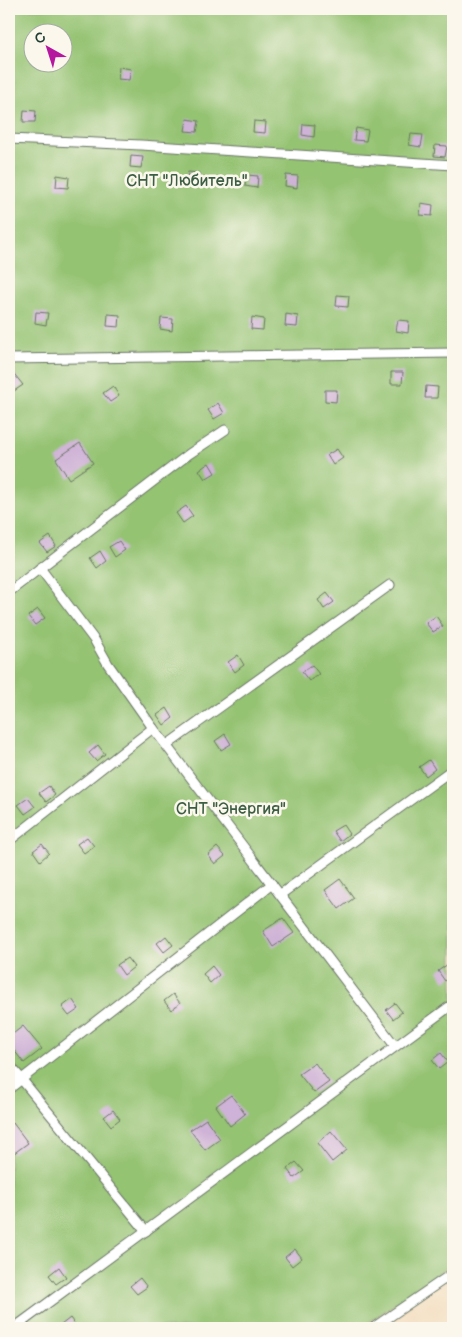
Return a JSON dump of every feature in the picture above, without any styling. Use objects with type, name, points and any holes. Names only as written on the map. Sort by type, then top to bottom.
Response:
[{"type":"lane","points":[[9,139],[141,145],[453,166]]},
{"type":"lane","points":[[9,359],[453,353]]},
{"type":"lane","points":[[9,592],[189,454],[225,430]]},
{"type":"lane","points":[[40,568],[95,641],[108,664],[167,746],[395,1046]]},
{"type":"lane","points":[[167,746],[390,585]]},
{"type":"lane","points":[[9,841],[154,728]]},
{"type":"lane","points":[[281,894],[453,769]]},
{"type":"lane","points":[[9,1089],[272,884]]},
{"type":"lane","points":[[14,1328],[453,1004]]},
{"type":"lane","points":[[9,1064],[146,1231]]},
{"type":"lane","points":[[373,1328],[453,1273]]},
{"type":"green space","name":"СНТ \"Энергия\"","points":[[9,9],[453,9],[453,1263],[361,1328],[9,1328]]},
{"type":"building","points":[[119,67],[131,69],[129,80],[118,79]]},
{"type":"building","points":[[24,110],[36,111],[35,122],[23,122]]},
{"type":"building","points":[[187,119],[199,121],[197,132],[185,131]]},
{"type":"building","points":[[254,121],[266,122],[265,133],[253,132]]},
{"type":"building","points":[[303,124],[315,125],[314,137],[302,135]]},
{"type":"building","points":[[356,128],[368,130],[366,141],[354,140]]},
{"type":"building","points":[[411,134],[423,135],[421,147],[409,145]]},
{"type":"building","points":[[435,145],[447,146],[445,157],[434,156]]},
{"type":"building","points":[[131,156],[143,157],[141,168],[130,167]]},
{"type":"building","points":[[188,172],[199,173],[198,184],[186,183]]},
{"type":"building","points":[[57,175],[69,177],[68,188],[56,187]]},
{"type":"building","points":[[247,175],[258,176],[257,188],[245,186]]},
{"type":"building","points":[[286,175],[298,176],[297,188],[285,186]]},
{"type":"building","points":[[421,203],[433,205],[432,216],[420,215]]},
{"type":"building","points":[[337,295],[349,296],[348,307],[336,306]]},
{"type":"building","points":[[36,312],[48,313],[46,325],[35,323]]},
{"type":"building","points":[[108,314],[120,315],[119,327],[107,326]]},
{"type":"building","points":[[286,314],[298,316],[297,327],[285,326]]},
{"type":"building","points":[[252,317],[264,319],[263,330],[251,329]]},
{"type":"building","points":[[161,318],[173,319],[172,331],[160,329]]},
{"type":"building","points":[[398,320],[409,321],[408,333],[396,331]]},
{"type":"building","points":[[11,370],[23,385],[9,392],[9,372]]},
{"type":"building","points":[[391,372],[403,372],[402,384],[391,384]]},
{"type":"building","points":[[113,386],[119,396],[110,402],[103,393]]},
{"type":"building","points":[[426,386],[438,387],[437,398],[425,398]]},
{"type":"building","points":[[325,390],[337,390],[336,402],[325,401]]},
{"type":"building","points":[[218,403],[224,413],[214,419],[208,410]]},
{"type":"building","points":[[80,443],[93,463],[69,479],[56,459]]},
{"type":"building","points":[[337,449],[343,458],[333,465],[327,455]]},
{"type":"building","points":[[209,463],[215,473],[205,479],[199,470]]},
{"type":"building","points":[[186,506],[193,516],[183,523],[176,513]]},
{"type":"building","points":[[50,536],[56,546],[47,552],[40,543]]},
{"type":"building","points":[[119,541],[125,550],[115,557],[109,547]]},
{"type":"building","points":[[100,551],[106,561],[97,568],[90,558]]},
{"type":"building","points":[[327,593],[334,602],[324,609],[318,600]]},
{"type":"building","points":[[38,609],[45,618],[35,625],[28,616]]},
{"type":"building","points":[[436,616],[443,626],[433,632],[426,623]]},
{"type":"building","points":[[238,655],[244,665],[235,672],[228,662]]},
{"type":"building","points":[[312,665],[319,674],[309,681],[302,672]]},
{"type":"building","points":[[167,708],[173,718],[164,725],[157,715]]},
{"type":"building","points":[[225,734],[231,744],[221,750],[215,741]]},
{"type":"building","points":[[98,745],[105,754],[96,761],[89,753]]},
{"type":"building","points":[[429,760],[435,769],[426,776],[419,767]]},
{"type":"building","points":[[49,786],[55,795],[46,802],[39,793]]},
{"type":"building","points":[[28,798],[35,807],[25,814],[18,805]]},
{"type":"building","points":[[343,825],[349,834],[340,841],[333,831]]},
{"type":"building","points":[[87,837],[94,846],[84,853],[77,844]]},
{"type":"building","points":[[42,844],[49,853],[40,861],[33,851]]},
{"type":"building","points":[[217,847],[225,856],[215,864],[208,855]]},
{"type":"building","points":[[340,879],[354,898],[339,909],[325,890]]},
{"type":"building","points":[[283,918],[294,933],[273,947],[263,931]]},
{"type":"building","points":[[166,936],[173,945],[164,952],[157,943]]},
{"type":"building","points":[[127,958],[134,967],[124,975],[117,965]]},
{"type":"building","points":[[448,964],[453,971],[453,975],[445,981],[438,971]]},
{"type":"building","points":[[212,966],[219,975],[210,983],[203,974]]},
{"type":"building","points":[[173,994],[180,1003],[171,1010],[164,1001]]},
{"type":"building","points":[[72,999],[79,1009],[69,1016],[62,1007]]},
{"type":"building","points":[[395,1003],[402,1012],[393,1019],[386,1010]]},
{"type":"building","points":[[23,1026],[42,1049],[24,1063],[9,1044],[9,1037]]},
{"type":"building","points":[[441,1053],[448,1062],[439,1069],[432,1060]]},
{"type":"building","points":[[315,1063],[329,1082],[314,1093],[299,1074]]},
{"type":"building","points":[[231,1095],[245,1114],[230,1126],[216,1106]]},
{"type":"building","points":[[113,1110],[120,1119],[111,1126],[104,1117]]},
{"type":"building","points":[[206,1119],[220,1139],[205,1150],[190,1130]]},
{"type":"building","points":[[13,1123],[28,1143],[13,1154],[9,1149],[9,1127]]},
{"type":"building","points":[[331,1131],[347,1150],[332,1162],[317,1143]]},
{"type":"building","points":[[296,1162],[304,1171],[294,1178],[287,1169]]},
{"type":"building","points":[[295,1249],[302,1258],[292,1266],[285,1257]]},
{"type":"building","points":[[59,1267],[66,1277],[56,1284],[49,1275]]},
{"type":"building","points":[[140,1278],[147,1287],[137,1294],[130,1286]]},
{"type":"building","points":[[70,1318],[77,1327],[63,1328],[61,1325]]},
{"type":"park label","name":"СНТ \"Любитель\"","points":[[187,181]]}]
